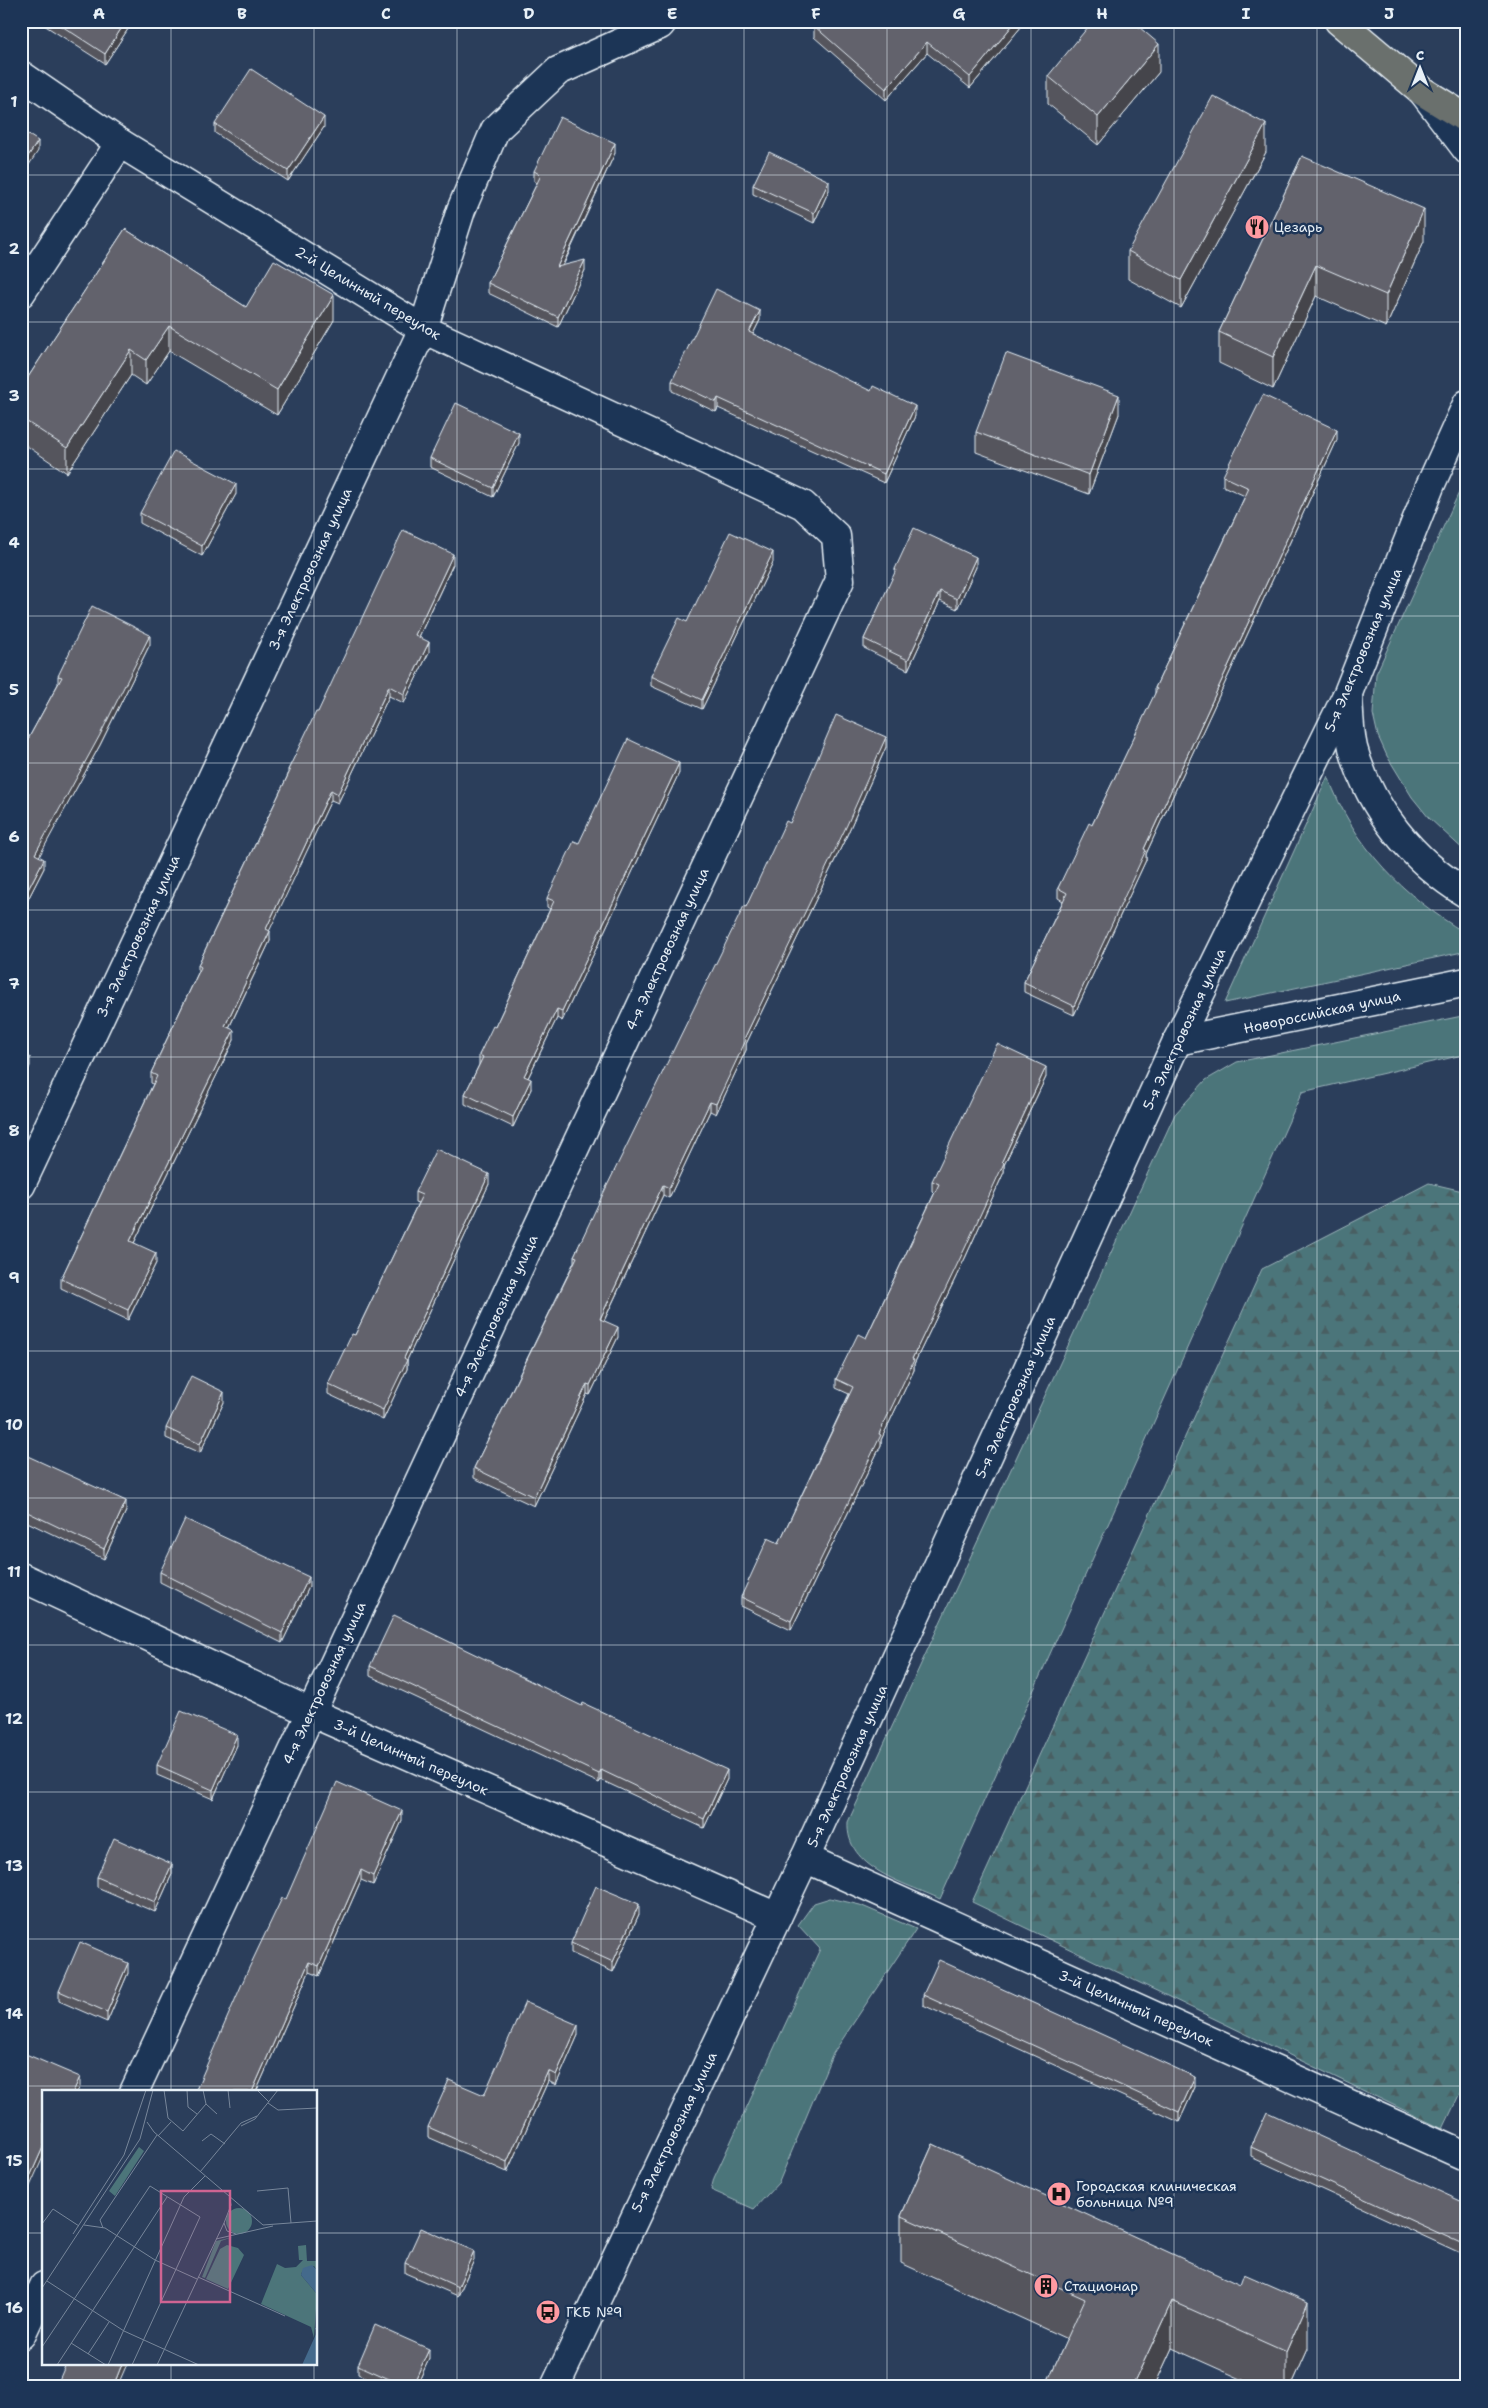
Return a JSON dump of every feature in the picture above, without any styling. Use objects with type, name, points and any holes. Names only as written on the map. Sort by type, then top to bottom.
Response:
[{"type":"main road","points":[[1339,21],[1422,91],[1467,119]]},
{"type":"street","name":"3-я Электровозная улица","points":[[21,1185],[423,329],[461,210],[495,130],[558,70],[660,25],[663,21]]},
{"type":"street","name":"2-й Целинный переулок","points":[[21,75],[120,143],[423,329],[803,504],[836,536]]},
{"type":"street","points":[[1422,91],[1467,150]]},
{"type":"street","points":[[21,293],[120,143]]},
{"type":"street","name":"5-я Электровозная улица","points":[[555,2387],[805,1858],[1177,1041],[1348,693],[1430,486],[1467,404]]},
{"type":"street","name":"4-я Электровозная улица","points":[[135,2090],[840,580],[836,536]]},
{"type":"street","points":[[1348,693],[1353,748],[1375,801],[1395,829],[1427,863],[1467,894]]},
{"type":"street","name":"Новороссийская улица","points":[[1177,1041],[1467,982]]},
{"type":"street","name":"3-й Целинный переулок","points":[[21,1578],[310,1712],[777,1917]]},
{"type":"street","name":"3-й Целинный переулок","points":[[805,1858],[1467,2157]]},
{"type":"street","points":[[21,2335],[42,2290]]},
{"type":"green space","points":[[1467,475],[1467,853],[1429,818],[1412,797],[1387,756],[1378,736],[1373,714],[1376,674]]},
{"type":"green space","points":[[1328,776],[1351,825],[1366,847],[1401,886],[1467,934],[1467,951],[1225,1003]]},
{"type":"green space","points":[[1467,1015],[1467,1054],[1302,1092],[940,1899],[895,1880],[867,1863],[856,1852],[850,1838],[848,1822],[1175,1114],[1206,1080],[1237,1062]]},
{"type":"green space","points":[[1429,1183],[1467,1192],[1467,2078],[1443,2129],[972,1902],[1262,1269]]},
{"type":"green space","points":[[830,1898],[860,1905],[916,1929],[832,2055],[779,2182],[754,2209],[711,2190],[714,2178],[820,1949],[798,1925],[814,1903]]},
{"type":"building","points":[[54,21],[126,21],[105,54]]},
{"type":"building","points":[[818,21],[1016,21],[970,77],[927,42],[886,89],[814,26]]},
{"type":"building","points":[[1093,21],[1132,21],[1159,44],[1098,117],[1048,76]]},
{"type":"building","points":[[251,69],[324,117],[288,171],[215,124]]},
{"type":"building","points":[[1213,96],[1266,124],[1181,280],[1128,251]]},
{"type":"building","points":[[560,117],[615,143],[557,267],[585,260],[558,317],[488,283],[541,175],[534,171]]},
{"type":"building","points":[[21,130],[38,141],[21,167]]},
{"type":"building","points":[[769,152],[829,181],[814,213],[753,185]]},
{"type":"building","points":[[1302,156],[1424,209],[1386,295],[1316,265],[1273,357],[1219,332]]},
{"type":"building","points":[[125,229],[246,307],[274,260],[334,295],[277,390],[169,326],[146,360],[131,350],[67,448],[21,418],[21,388]]},
{"type":"building","points":[[716,289],[760,311],[749,332],[871,391],[873,386],[915,406],[884,474],[718,398],[716,402],[672,381]]},
{"type":"building","points":[[1006,353],[1119,395],[1089,475],[976,432]]},
{"type":"building","points":[[1263,395],[1337,430],[1144,849],[1146,850],[1074,1006],[1024,982],[1067,893],[1058,888],[1089,823],[1092,825],[1157,689],[1155,688],[1249,488],[1223,476]]},
{"type":"building","points":[[456,403],[519,433],[493,488],[430,458]]},
{"type":"building","points":[[174,451],[236,484],[202,546],[140,513]]},
{"type":"building","points":[[914,528],[976,557],[957,599],[940,591],[908,660],[864,639]]},
{"type":"building","points":[[403,530],[453,554],[415,635],[429,642],[404,694],[389,686],[338,794],[331,790],[266,929],[270,931],[225,1026],[234,1030],[130,1241],[156,1253],[128,1310],[61,1279],[157,1076],[151,1073],[201,967],[198,965],[290,771],[288,770],[316,712],[318,712]]},
{"type":"building","points":[[730,532],[773,552],[702,700],[651,676],[679,618],[687,622]]},
{"type":"building","points":[[21,534],[25,537],[21,542]]},
{"type":"building","points":[[92,606],[150,635],[100,735],[35,854],[44,859],[21,903],[21,752],[62,677],[58,676]]},
{"type":"building","points":[[836,715],[886,737],[847,825],[744,1039],[746,1040],[716,1104],[710,1102],[669,1188],[663,1185],[600,1319],[618,1327],[590,1385],[587,1384],[534,1497],[474,1468],[577,1257],[574,1256],[602,1196],[744,906],[746,907],[786,821],[790,823]]},
{"type":"building","points":[[628,739],[679,763],[562,1011],[557,1009],[524,1076],[531,1079],[513,1117],[465,1094],[483,1057],[479,1055],[493,1026],[495,1027],[554,901],[547,898],[574,841],[579,843]]},
{"type":"building","points":[[997,1044],[1046,1067],[1002,1161],[1004,1163],[966,1246],[912,1359],[914,1360],[879,1434],[881,1435],[791,1621],[741,1597],[768,1538],[779,1543],[853,1387],[836,1379],[858,1334],[866,1338],[939,1184],[932,1181]]},
{"type":"building","points":[[21,1053],[30,1057],[21,1077]]},
{"type":"building","points":[[436,1149],[489,1174],[404,1358],[407,1360],[383,1410],[328,1384],[352,1334],[355,1335],[422,1195],[415,1192]]},
{"type":"building","points":[[191,1376],[224,1392],[200,1444],[166,1428]]},
{"type":"building","points":[[21,1453],[126,1501],[104,1549],[21,1509]]},
{"type":"building","points":[[185,1519],[309,1577],[282,1633],[160,1572]]},
{"type":"building","points":[[394,1615],[582,1706],[583,1703],[727,1770],[704,1819],[601,1770],[599,1774],[370,1666]]},
{"type":"building","points":[[181,1711],[237,1735],[213,1790],[157,1765]]},
{"type":"building","points":[[337,1782],[402,1811],[373,1876],[361,1870],[319,1966],[309,1962],[253,2090],[196,2090],[248,1970],[282,1898],[286,1899]]},
{"type":"building","points":[[114,1838],[172,1864],[155,1902],[97,1877]]},
{"type":"building","points":[[596,1886],[639,1904],[613,1962],[571,1943]]},
{"type":"building","points":[[80,1942],[128,1963],[107,2012],[59,1991]]},
{"type":"building","points":[[939,1960],[1195,2077],[1179,2112],[923,1995]]},
{"type":"building","points":[[525,2002],[578,2025],[556,2075],[548,2071],[507,2162],[428,2127],[449,2080],[484,2095]]},
{"type":"building","points":[[21,2052],[80,2077],[74,2090],[42,2090],[42,2150],[21,2197]]},
{"type":"building","points":[[1267,2112],[1467,2204],[1467,2246],[1251,2147]]},
{"type":"building","points":[[933,2144],[1240,2285],[1244,2274],[1308,2302],[1286,2352],[1172,2301],[1132,2387],[1045,2387],[1085,2299],[901,2216]]},
{"type":"building","points":[[421,2228],[474,2251],[458,2287],[405,2263]]},
{"type":"building","points":[[375,2325],[429,2349],[412,2387],[407,2387],[358,2365]]},
{"type":"building","points":[[65,2366],[121,2366],[113,2387],[56,2387]]},
{"type":"place","name":"Цезарь","points":[[1257,227]]},
{"type":"place","name":"Городская клиническая больница №9","points":[[1059,2194]]},
{"type":"place","name":"Стационар","points":[[1046,2286]]},
{"type":"place","name":"ГКБ №9","points":[[548,2312]]}]
